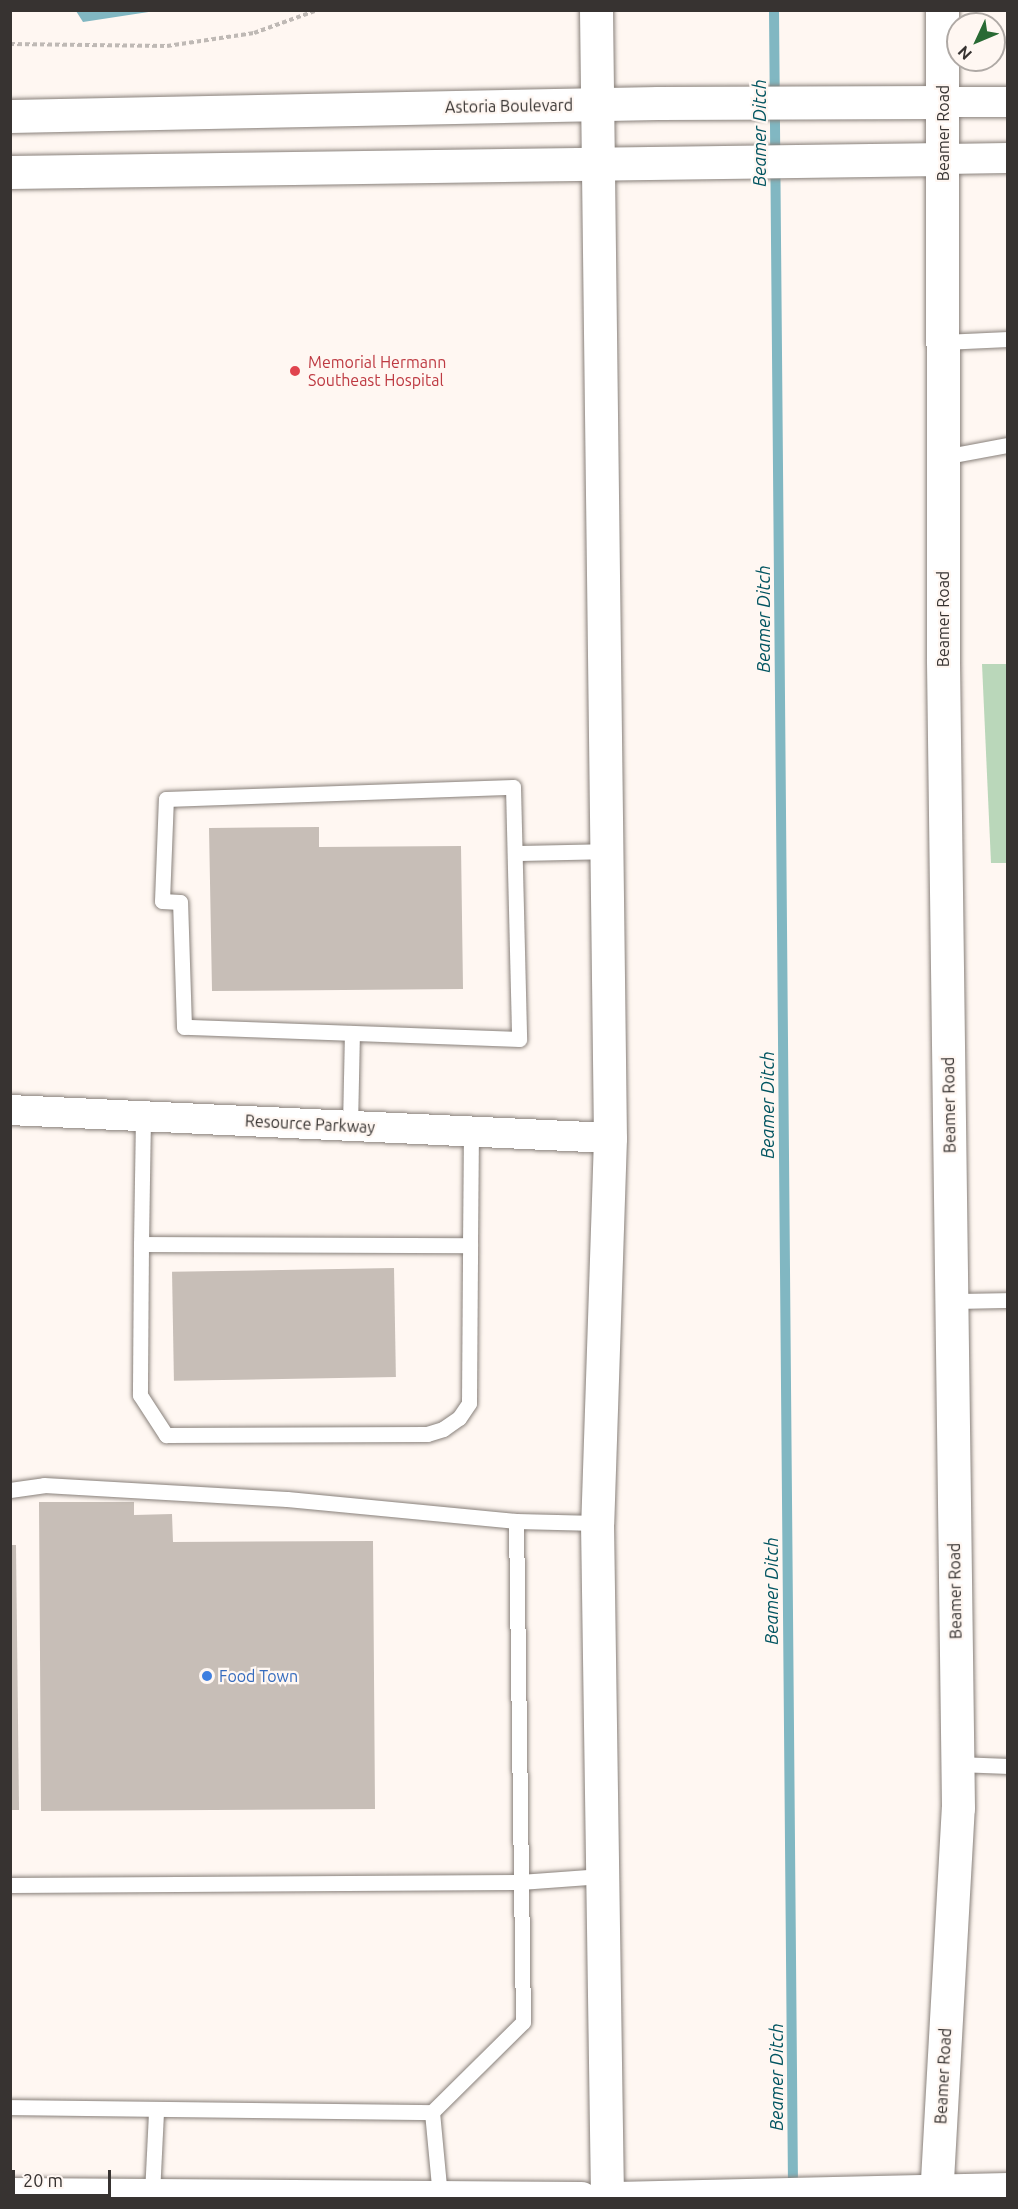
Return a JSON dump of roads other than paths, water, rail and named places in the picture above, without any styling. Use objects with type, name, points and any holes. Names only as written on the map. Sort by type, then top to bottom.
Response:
[{"type":"main road","points":[[596,10],[610,1138],[597,1523],[607,2199]]},
{"type":"main road","name":"Beamer Road","points":[[937,2195],[958,1764],[943,457],[942,10]]},
{"type":"main road","name":"Astoria Boulevard","points":[[10,116],[658,103],[944,102]]},
{"type":"main road","points":[[10,172],[658,166],[944,159]]},
{"type":"main road","points":[[630,2198],[903,2192],[937,2195],[1008,2189]]},
{"type":"main road","points":[[10,2194],[581,2199]]},
{"type":"street","name":"Astoria Boulevard","points":[[944,102],[1008,102]]},
{"type":"street","points":[[944,159],[1008,158]]},
{"type":"street","name":"Resource Parkway","points":[[10,1110],[610,1138]]},
{"type":"lane","points":[[943,342],[1008,339]]},
{"type":"lane","points":[[943,457],[1008,445]]},
{"type":"lane","points":[[513,787],[519,1039],[352,1033],[184,1027],[180,902],[162,901],[166,799],[513,787]]},
{"type":"lane","points":[[515,853],[606,851]]},
{"type":"lane","points":[[350,1126],[352,1033]]},
{"type":"lane","points":[[143,1116],[140,1395],[166,1435],[427,1434],[443,1429],[459,1418],[469,1403],[471,1131]]},
{"type":"lane","points":[[141,1244],[470,1245]]},
{"type":"lane","points":[[951,1301],[1008,1300]]},
{"type":"lane","points":[[10,1490],[44,1485],[287,1499],[516,1521],[597,1523]]},
{"type":"lane","points":[[10,2107],[156,2111],[432,2112],[523,2022],[516,1521]]},
{"type":"lane","points":[[958,1764],[1008,1766]]},
{"type":"lane","points":[[10,1885],[520,1882],[602,1876]]},
{"type":"lane","points":[[152,2194],[156,2111]]},
{"type":"lane","points":[[432,2112],[440,2197]]},
{"type":"water","points":[[76,11],[155,11],[83,22]]},
{"type":"waterway","name":"Beamer Ditch","points":[[774,10],[793,2189]]},
{"type":"place","name":"Memorial Hermann Southeast Hospital","points":[[295,371]]},
{"type":"place","name":"Food Town","points":[[207,1676]]}]
